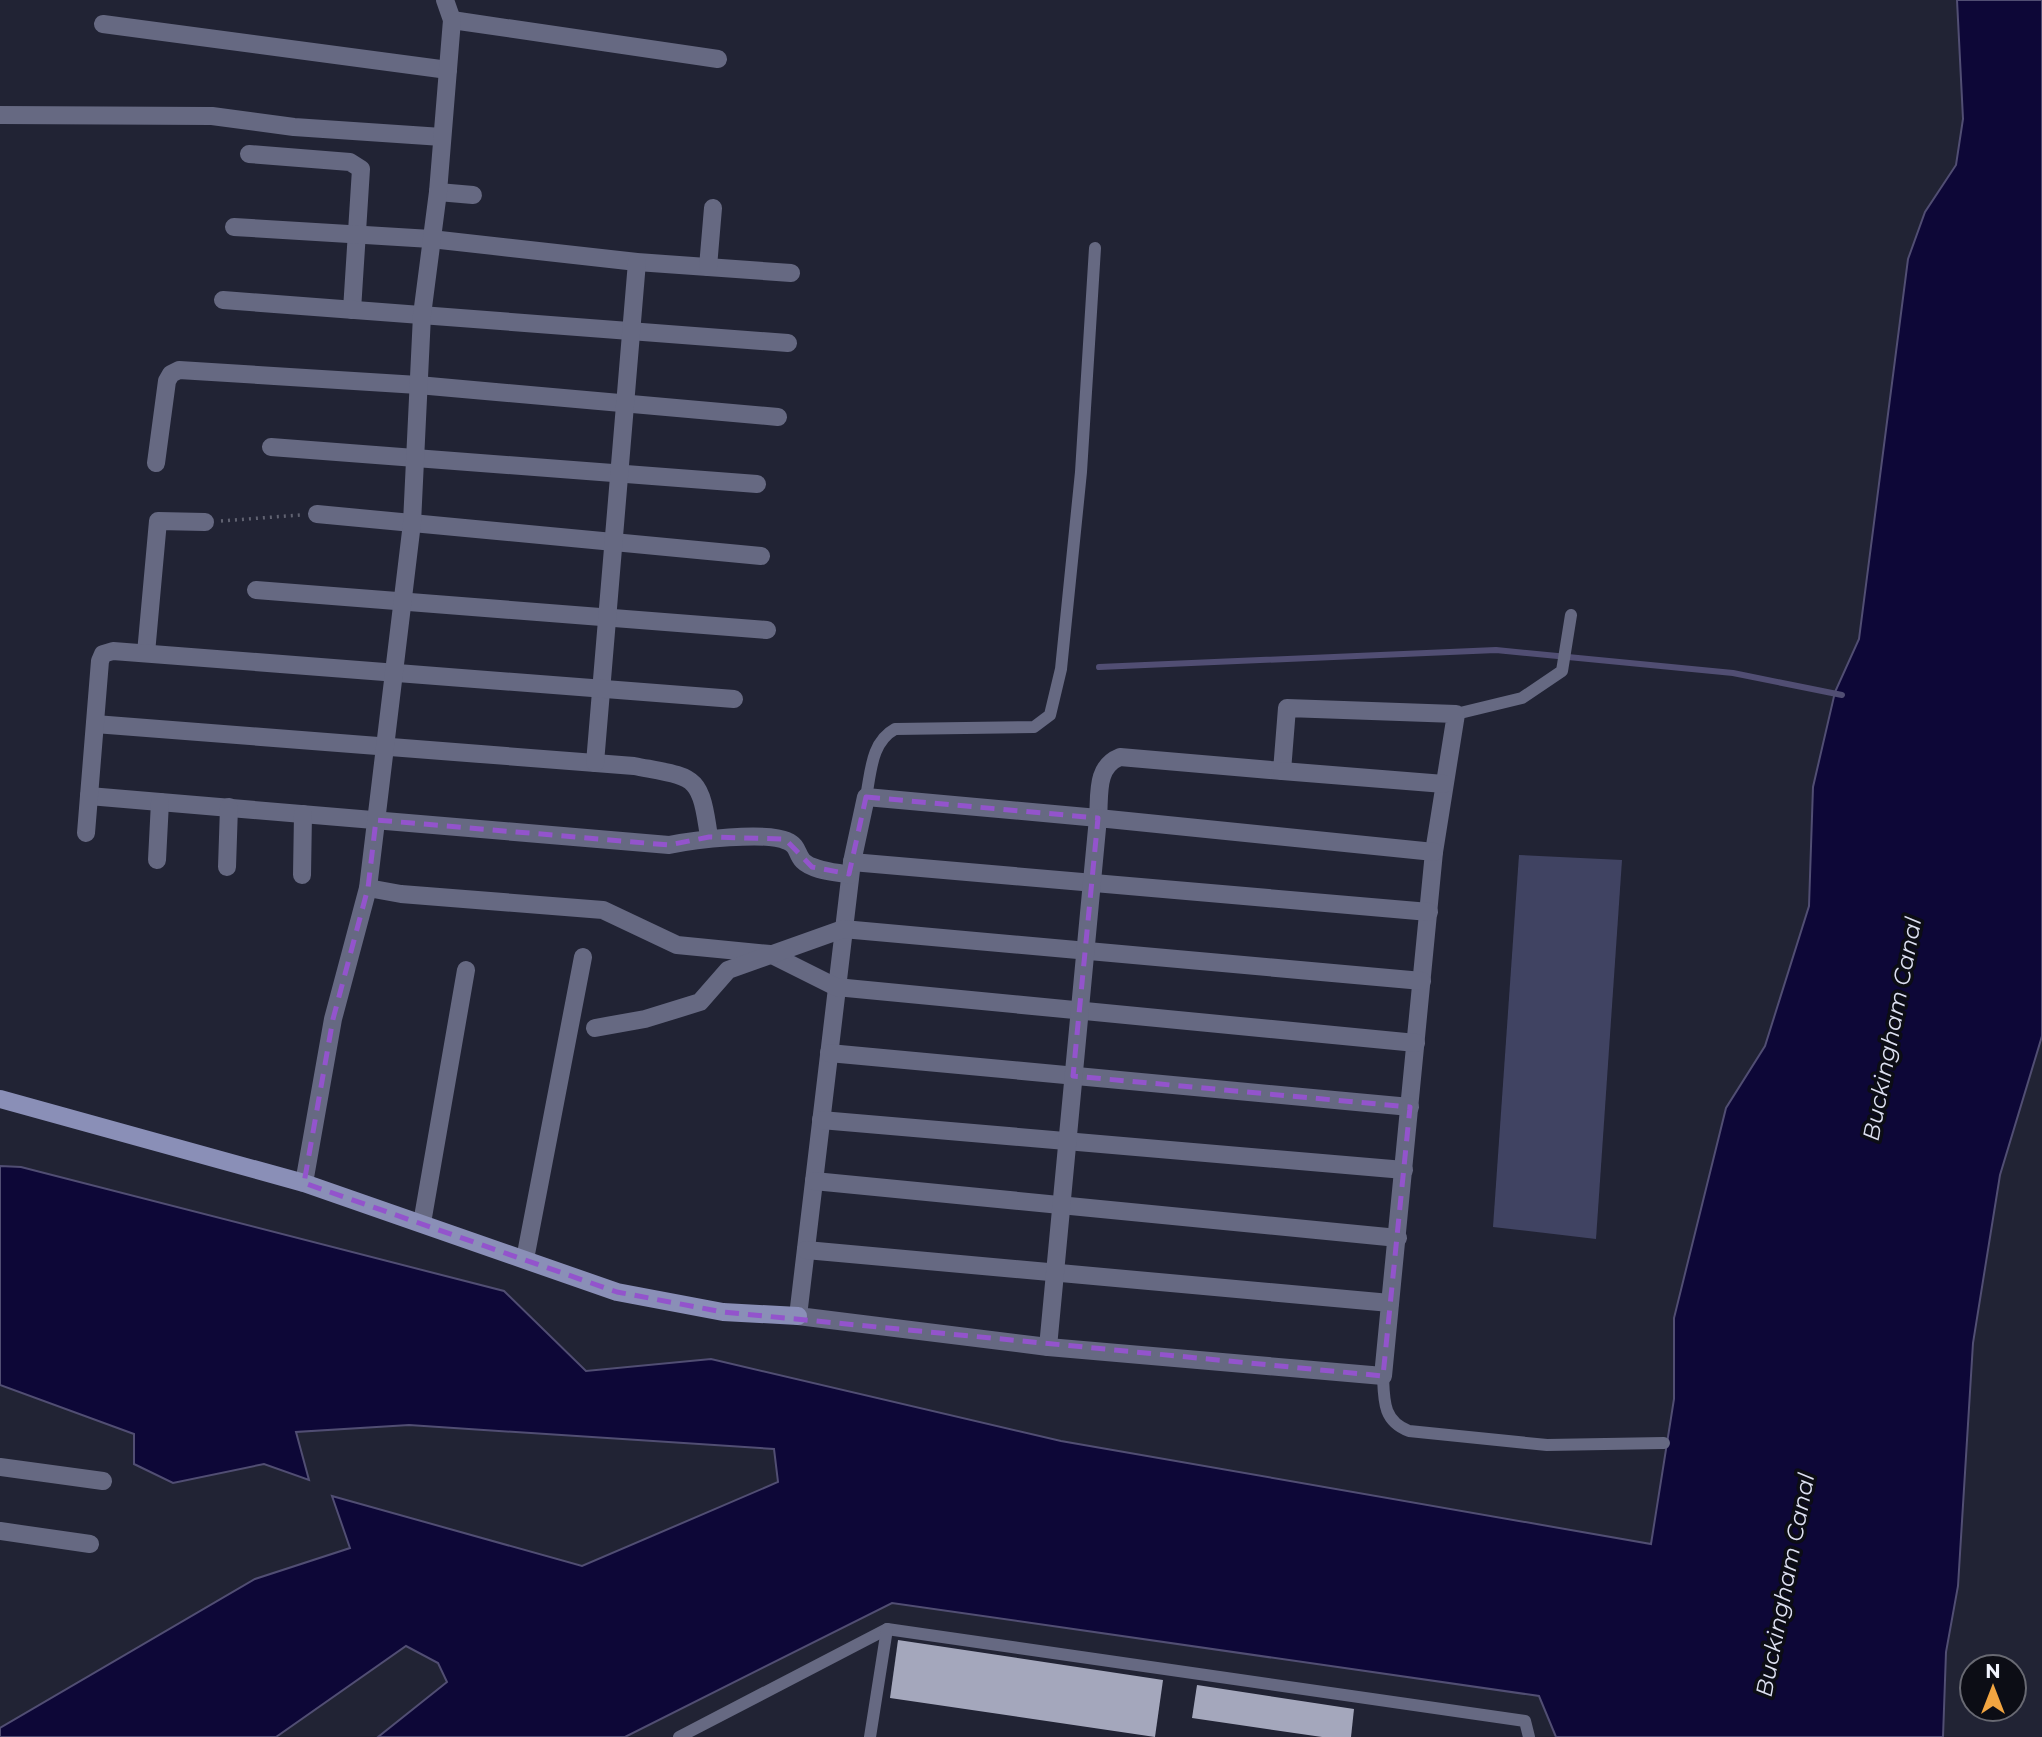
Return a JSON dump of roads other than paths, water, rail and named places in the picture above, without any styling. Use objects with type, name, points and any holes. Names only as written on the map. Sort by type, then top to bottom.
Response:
[{"type":"street","points":[[304,1183],[333,1019],[368,888],[404,600],[411,523],[422,316],[438,192],[452,20],[445,0]]},
{"type":"street","points":[[452,20],[718,59]]},
{"type":"street","points":[[103,24],[448,70]]},
{"type":"street","points":[[0,115],[212,116],[294,127],[442,137]]},
{"type":"street","points":[[293,159],[294,127]]},
{"type":"street","points":[[249,154],[350,162],[361,169],[352,310]]},
{"type":"street","points":[[438,192],[473,195]]},
{"type":"street","points":[[708,267],[713,208]]},
{"type":"street","points":[[234,227],[431,239],[637,262],[791,273]]},
{"type":"street","points":[[595,763],[637,262]]},
{"type":"street","points":[[223,300],[788,344]]},
{"type":"street","points":[[156,463],[167,381],[171,374],[179,370],[418,385],[778,417]]},
{"type":"street","points":[[271,447],[757,484]]},
{"type":"street","points":[[317,514],[761,556]]},
{"type":"street","points":[[146,653],[158,521],[205,522]]},
{"type":"street","points":[[256,590],[767,630]]},
{"type":"street","points":[[86,833],[100,661],[103,654],[113,651],[734,699]]},
{"type":"street","points":[[0,1099],[304,1183],[617,1292],[723,1311],[798,1316],[1048,1347],[1383,1376],[1434,852],[1456,714],[1287,708],[1282,771]]},
{"type":"street","points":[[95,724],[634,766],[690,780],[703,794],[709,837]]},
{"type":"street","points":[[1048,1347],[1101,774],[1108,762],[1120,757],[1444,784]]},
{"type":"street","points":[[89,796],[668,845],[709,837],[785,839],[797,846],[802,860],[812,867],[1091,882],[1429,912]]},
{"type":"street","points":[[798,1316],[843,929],[851,868],[866,797],[1434,852]]},
{"type":"street","points":[[157,860],[160,802]]},
{"type":"street","points":[[227,867],[229,807]]},
{"type":"street","points":[[302,875],[303,814]]},
{"type":"street","points":[[368,888],[401,894],[603,910],[677,944],[770,954],[836,987],[1416,1043]]},
{"type":"street","points":[[595,1028],[645,1019],[700,1002],[728,970],[843,929],[1422,981]]},
{"type":"street","points":[[525,1259],[566,1030],[583,957]]},
{"type":"street","points":[[422,1223],[466,970]]},
{"type":"street","points":[[829,1053],[1410,1107]]},
{"type":"street","points":[[821,1120],[1404,1170]]},
{"type":"street","points":[[814,1181],[1398,1238]]},
{"type":"street","points":[[806,1250],[1391,1303]]},
{"type":"street","points":[[0,1466],[103,1481]]},
{"type":"street","points":[[0,1531],[90,1544]]},
{"type":"lane","points":[[866,797],[875,752],[883,736],[895,729],[1034,727],[1050,715],[1061,669],[1080,485],[1095,248]]},
{"type":"lane","points":[[1456,714],[1522,698],[1562,671],[1571,615]]},
{"type":"lane","points":[[1383,1376],[1385,1406],[1389,1417],[1396,1426],[1409,1431],[1547,1445],[1664,1443]]},
{"type":"lane","points":[[870,1737],[887,1629]]},
{"type":"lane","points":[[679,1737],[887,1629],[1525,1721],[1529,1737]]},
{"type":"water","name":"Buckingham Canal","points":[[1957,0],[2042,0],[2042,1036],[2000,1175],[1973,1343],[1958,1586],[1946,1652],[1943,1737],[1556,1737],[1539,1696],[892,1603],[625,1737],[378,1737],[447,1682],[438,1663],[406,1646],[276,1737],[0,1737],[0,1728],[255,1579],[350,1548],[332,1496],[582,1566],[778,1482],[774,1449],[409,1425],[296,1432],[309,1480],[264,1464],[173,1483],[134,1464],[134,1434],[0,1385],[0,1166],[21,1167],[504,1291],[586,1371],[711,1359],[1061,1441],[1651,1544],[1674,1399],[1674,1318],[1726,1108],[1765,1046],[1809,906],[1813,787],[1835,692],[1859,639],[1908,259],[1925,212],[1956,165],[1963,119]]},
{"type":"waterway","points":[[1099,667],[1496,650],[1733,673],[1842,695]]}]
